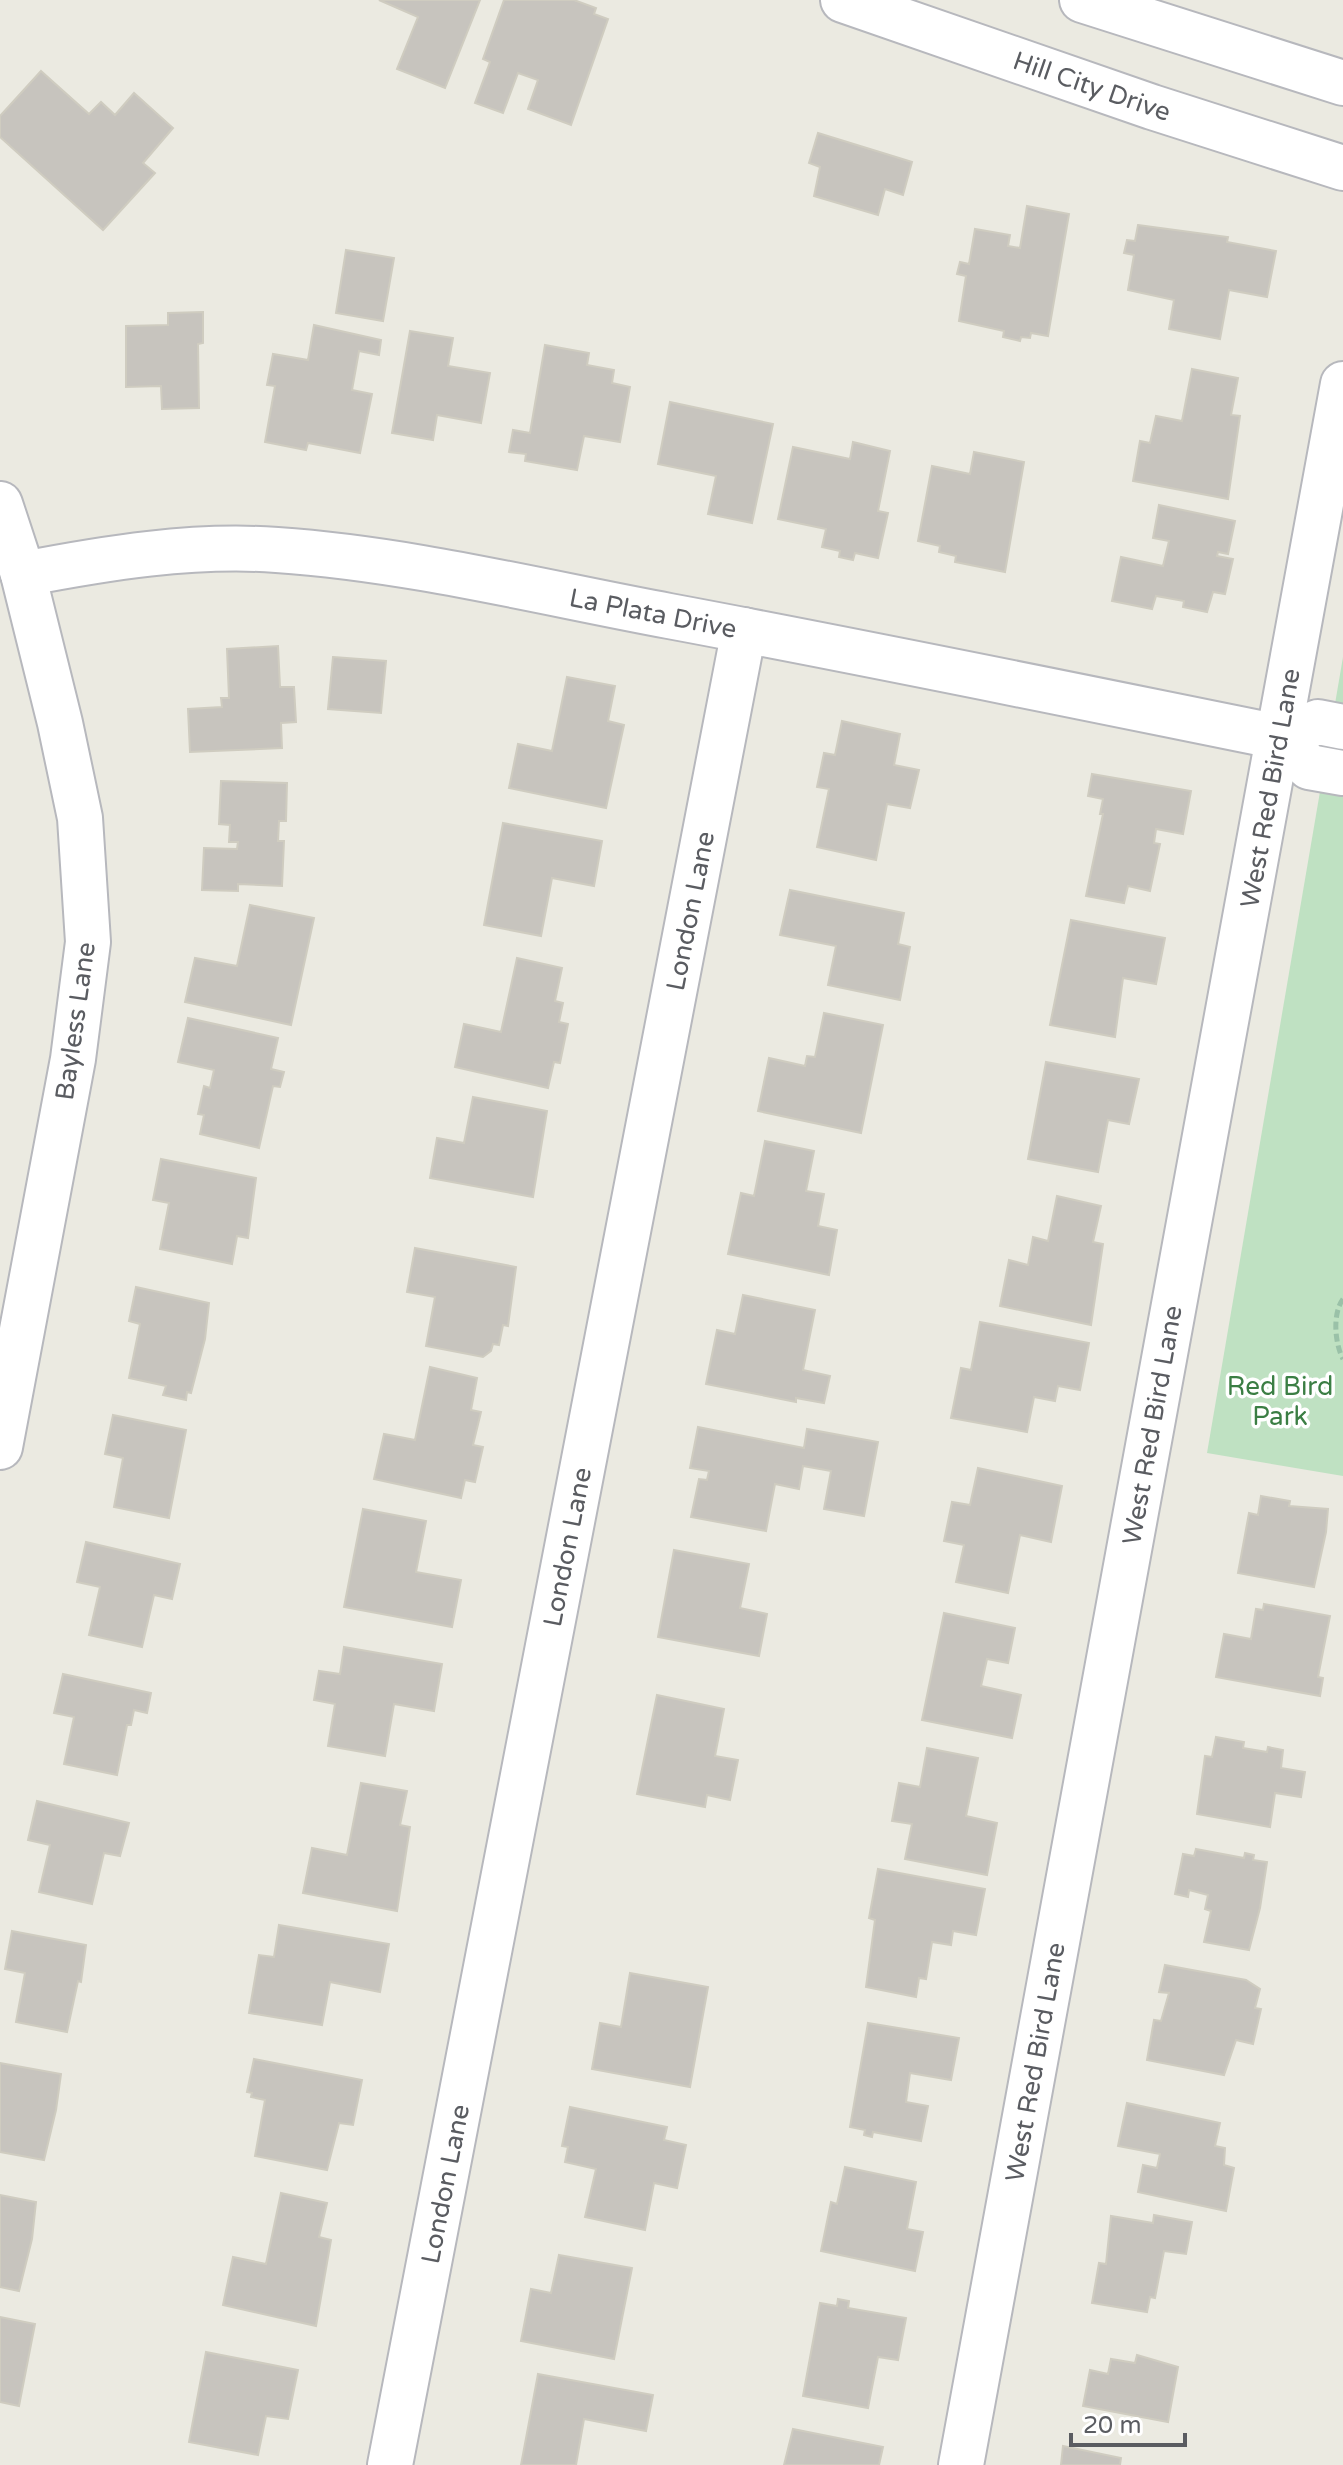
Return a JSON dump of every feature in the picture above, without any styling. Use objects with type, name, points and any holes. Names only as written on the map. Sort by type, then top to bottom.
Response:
[{"type":"street","name":"Hill City Drive","points":[[843,0],[1152,107],[1343,168]]},
{"type":"street","points":[[1082,0],[1343,83]]},
{"type":"street","name":"West Red Bird Lane","points":[[961,2465],[1343,384]]},
{"type":"street","name":"Bayless Lane","points":[[0,504],[23,574],[80,818],[88,942],[73,1059],[0,1447]]},
{"type":"street","name":"La Plata Drive","points":[[23,574],[107,558],[173,552],[275,550],[380,562],[744,630],[1279,737]]},
{"type":"street","name":"London Lane","points":[[390,2465],[744,630]]},
{"type":"street","points":[[1343,727],[1318,722],[1279,737],[1309,767],[1343,773]]},
{"type":"path","points":[[1343,1299],[1338,1306],[1337,1347],[1343,1359]]},
{"type":"green space","name":"Red Bird Park","points":[[1343,657],[1343,1476],[1207,1453]]},
{"type":"building","points":[[379,0],[480,0],[445,88],[397,69],[418,17]]},
{"type":"building","points":[[504,0],[574,0],[596,8],[594,14],[608,19],[571,125],[528,109],[538,80],[518,73],[503,113],[475,103],[490,62],[483,59]]},
{"type":"building","points":[[41,71],[89,114],[101,102],[115,115],[134,93],[173,128],[143,163],[155,173],[103,230],[0,137],[0,116]]},
{"type":"building","points":[[818,133],[912,162],[903,195],[885,189],[878,215],[814,196],[820,167],[809,163]]},
{"type":"building","points":[[1027,206],[1069,214],[1048,336],[1031,333],[1030,338],[1021,337],[1020,341],[1003,337],[1004,331],[959,321],[966,276],[957,274],[960,262],[969,264],[975,229],[1010,235],[1008,246],[1020,248]]},
{"type":"building","points":[[1138,225],[1228,237],[1227,242],[1276,251],[1267,297],[1229,290],[1220,339],[1169,329],[1174,300],[1128,290],[1134,255],[1124,253],[1127,240],[1135,241]]},
{"type":"building","points":[[346,250],[394,258],[383,321],[336,313]]},
{"type":"building","points":[[203,312],[203,343],[198,344],[199,408],[162,409],[161,386],[126,387],[126,326],[168,325],[168,313]]},
{"type":"building","points":[[314,325],[381,340],[379,355],[359,351],[352,390],[372,394],[360,453],[308,443],[306,450],[265,442],[275,386],[267,385],[273,354],[308,360]]},
{"type":"building","points":[[410,331],[453,338],[448,366],[490,373],[481,423],[437,415],[433,440],[392,433]]},
{"type":"building","points":[[545,345],[589,353],[587,365],[614,370],[612,383],[630,387],[620,442],[584,436],[577,470],[525,461],[526,454],[509,452],[513,430],[530,433]]},
{"type":"building","points":[[1192,369],[1238,378],[1231,415],[1240,416],[1228,499],[1133,481],[1140,441],[1150,443],[1156,416],[1182,421]]},
{"type":"building","points":[[670,402],[773,424],[752,523],[708,514],[716,476],[658,464]]},
{"type":"building","points":[[853,442],[890,451],[878,511],[888,513],[878,558],[855,553],[853,560],[839,557],[840,551],[822,547],[826,529],[778,519],[793,447],[850,459]]},
{"type":"building","points":[[974,452],[1024,462],[1005,572],[955,562],[956,556],[939,552],[940,546],[918,541],[932,466],[970,474]]},
{"type":"building","points":[[1159,505],[1235,521],[1228,554],[1218,552],[1217,556],[1233,559],[1225,594],[1213,592],[1207,612],[1183,607],[1184,601],[1156,596],[1152,609],[1112,601],[1121,557],[1163,566],[1169,541],[1153,538]]},
{"type":"building","points":[[278,646],[280,687],[294,687],[296,722],[281,723],[282,748],[190,752],[188,709],[222,707],[221,698],[229,698],[227,649]]},
{"type":"building","points":[[333,657],[386,661],[381,713],[328,709]]},
{"type":"building","points":[[567,677],[615,686],[608,721],[624,725],[606,808],[509,788],[518,744],[552,751]]},
{"type":"building","points":[[842,721],[900,734],[894,765],[919,770],[910,808],[887,804],[876,860],[817,847],[829,789],[817,787],[824,753],[835,755]]},
{"type":"building","points":[[1092,774],[1191,791],[1183,834],[1156,829],[1154,843],[1160,844],[1150,891],[1128,886],[1124,903],[1086,896],[1103,814],[1100,814],[1103,799],[1088,796]]},
{"type":"building","points":[[221,781],[287,783],[286,821],[279,821],[278,841],[284,841],[282,886],[238,884],[238,891],[202,890],[204,848],[237,849],[238,842],[229,842],[230,825],[219,824]]},
{"type":"building","points":[[503,823],[602,841],[594,886],[552,878],[541,936],[484,925]]},
{"type":"building","points":[[790,890],[904,913],[898,944],[910,947],[900,1000],[828,985],[836,946],[780,935]]},
{"type":"building","points":[[250,905],[314,918],[291,1025],[185,1002],[195,958],[237,966]]},
{"type":"building","points":[[1071,920],[1165,938],[1156,984],[1123,978],[1115,1037],[1050,1025]]},
{"type":"building","points":[[517,958],[562,968],[555,1001],[563,1003],[559,1022],[568,1024],[560,1063],[554,1062],[548,1088],[455,1067],[464,1024],[501,1032]]},
{"type":"building","points":[[824,1013],[883,1025],[861,1133],[758,1111],[769,1058],[805,1066],[807,1056],[815,1057]]},
{"type":"building","points":[[188,1018],[278,1038],[271,1069],[284,1072],[280,1087],[273,1086],[259,1148],[200,1134],[204,1115],[198,1114],[204,1086],[210,1088],[214,1070],[178,1062]]},
{"type":"building","points":[[1046,1062],[1139,1079],[1129,1124],[1108,1120],[1098,1172],[1028,1159]]},
{"type":"building","points":[[473,1097],[547,1111],[533,1197],[430,1178],[437,1138],[464,1143]]},
{"type":"building","points":[[765,1141],[814,1151],[806,1191],[824,1194],[818,1226],[837,1230],[829,1275],[728,1254],[741,1193],[754,1196]]},
{"type":"building","points":[[161,1159],[256,1178],[248,1238],[237,1236],[232,1264],[160,1249],[169,1203],[153,1200]]},
{"type":"building","points":[[1057,1196],[1101,1206],[1093,1242],[1103,1244],[1091,1325],[1000,1306],[1009,1260],[1028,1265],[1033,1237],[1048,1241]]},
{"type":"building","points":[[415,1248],[516,1267],[508,1326],[503,1325],[499,1345],[493,1344],[491,1351],[483,1357],[426,1346],[435,1297],[407,1292]]},
{"type":"building","points":[[136,1287],[209,1303],[205,1339],[191,1393],[187,1392],[186,1400],[163,1395],[166,1386],[129,1378],[140,1324],[129,1321]]},
{"type":"building","points":[[743,1295],[815,1310],[803,1370],[830,1376],[824,1403],[796,1398],[796,1402],[706,1384],[717,1330],[735,1334]]},
{"type":"building","points":[[980,1322],[1089,1343],[1080,1390],[1058,1386],[1055,1401],[1034,1397],[1027,1432],[951,1418],[961,1368],[971,1370]]},
{"type":"building","points":[[430,1367],[477,1378],[471,1410],[481,1412],[473,1445],[483,1447],[475,1482],[465,1480],[461,1498],[374,1479],[384,1434],[415,1440]]},
{"type":"building","points":[[113,1415],[186,1430],[169,1518],[114,1507],[123,1458],[105,1454]]},
{"type":"building","points":[[698,1427],[804,1448],[807,1429],[878,1442],[864,1516],[824,1509],[831,1471],[803,1466],[799,1489],[775,1484],[766,1531],[691,1517],[699,1479],[707,1480],[709,1471],[690,1468]]},
{"type":"building","points":[[978,1468],[1062,1486],[1051,1542],[1020,1535],[1008,1593],[956,1582],[964,1545],[944,1541],[952,1502],[970,1505]]},
{"type":"building","points":[[1261,1496],[1290,1501],[1289,1506],[1328,1509],[1314,1587],[1238,1573],[1249,1513],[1258,1515]]},
{"type":"building","points":[[363,1509],[426,1521],[416,1572],[461,1580],[452,1627],[344,1607]]},
{"type":"building","points":[[86,1542],[180,1564],[172,1599],[154,1595],[142,1647],[89,1635],[100,1587],[77,1582]]},
{"type":"building","points":[[674,1550],[749,1564],[740,1608],[767,1614],[759,1656],[658,1637]]},
{"type":"building","points":[[1264,1604],[1330,1616],[1318,1677],[1323,1678],[1320,1696],[1216,1677],[1224,1634],[1251,1639],[1256,1609],[1263,1610]]},
{"type":"building","points":[[944,1613],[1015,1628],[1008,1663],[987,1659],[981,1686],[1021,1695],[1012,1738],[922,1720]]},
{"type":"building","points":[[344,1647],[442,1664],[434,1711],[394,1704],[385,1756],[328,1746],[335,1704],[314,1700],[319,1671],[340,1674]]},
{"type":"building","points":[[63,1674],[151,1693],[147,1713],[134,1710],[131,1725],[127,1725],[117,1775],[64,1764],[74,1717],[54,1713]]},
{"type":"building","points":[[657,1695],[724,1709],[715,1756],[738,1760],[730,1800],[707,1795],[705,1807],[637,1794]]},
{"type":"building","points":[[1216,1737],[1244,1742],[1243,1748],[1267,1752],[1268,1747],[1283,1750],[1281,1768],[1305,1772],[1301,1797],[1275,1793],[1270,1827],[1197,1814],[1205,1756],[1212,1757]]},
{"type":"building","points":[[927,1748],[978,1758],[966,1816],[997,1823],[987,1875],[905,1859],[912,1824],[892,1821],[899,1783],[920,1787]]},
{"type":"building","points":[[361,1783],[407,1791],[400,1825],[410,1827],[397,1911],[303,1893],[312,1848],[347,1855]]},
{"type":"building","points":[[37,1801],[129,1823],[120,1856],[104,1853],[92,1904],[39,1892],[50,1845],[28,1840]]},
{"type":"building","points":[[1196,1849],[1244,1858],[1245,1853],[1254,1855],[1253,1860],[1267,1862],[1249,1950],[1204,1942],[1211,1911],[1205,1909],[1208,1895],[1189,1890],[1188,1897],[1175,1894],[1183,1854],[1194,1856]]},
{"type":"building","points":[[878,1869],[985,1889],[976,1935],[953,1931],[951,1945],[932,1942],[926,1979],[919,1978],[916,1997],[866,1987],[875,1920],[869,1918]]},
{"type":"building","points":[[279,1925],[389,1944],[380,1992],[330,1982],[322,2025],[249,2013],[259,1955],[274,1957]]},
{"type":"building","points":[[12,1931],[86,1945],[81,1982],[78,1981],[67,2032],[16,2022],[25,1973],[5,1969]]},
{"type":"building","points":[[1165,1965],[1246,1980],[1260,1989],[1255,2008],[1261,2009],[1253,2044],[1236,2040],[1224,2075],[1147,2060],[1154,2020],[1161,2021],[1169,1993],[1159,1992]]},
{"type":"building","points":[[630,1973],[708,1987],[690,2087],[592,2069],[600,2023],[621,2027]]},
{"type":"building","points":[[868,2023],[959,2038],[951,2080],[910,2073],[906,2102],[928,2106],[921,2141],[873,2132],[872,2137],[864,2135],[865,2130],[850,2127]]},
{"type":"building","points":[[254,2059],[362,2080],[353,2125],[339,2123],[327,2170],[255,2156],[265,2100],[251,2097],[252,2093],[247,2092]]},
{"type":"building","points":[[0,2063],[61,2074],[44,2160],[0,2152]]},
{"type":"building","points":[[1127,2103],[1220,2123],[1215,2146],[1225,2148],[1224,2165],[1234,2168],[1226,2211],[1138,2192],[1143,2165],[1157,2168],[1160,2154],[1118,2146]]},
{"type":"building","points":[[570,2107],[667,2127],[664,2140],[686,2145],[677,2188],[654,2183],[645,2230],[585,2217],[596,2169],[565,2162],[568,2147],[562,2146]]},
{"type":"building","points":[[845,2167],[916,2182],[907,2229],[923,2232],[915,2271],[821,2251],[831,2202],[837,2204]]},
{"type":"building","points":[[281,2193],[327,2203],[319,2237],[331,2240],[316,2326],[223,2305],[233,2257],[266,2264]]},
{"type":"building","points":[[0,2195],[36,2202],[32,2239],[19,2291],[0,2287]]},
{"type":"building","points":[[1154,2215],[1192,2222],[1186,2254],[1164,2251],[1155,2298],[1150,2297],[1147,2312],[1092,2303],[1099,2263],[1106,2264],[1111,2216],[1153,2223]]},
{"type":"building","points":[[559,2255],[632,2268],[614,2359],[521,2341],[531,2289],[551,2293]]},
{"type":"building","points":[[838,2299],[849,2301],[848,2308],[906,2318],[898,2360],[878,2357],[868,2408],[803,2396],[820,2303],[837,2306]]},
{"type":"building","points":[[0,2317],[35,2324],[19,2406],[0,2402]]},
{"type":"building","points":[[206,2352],[298,2370],[288,2419],[266,2416],[258,2455],[189,2442]]},
{"type":"building","points":[[1137,2355],[1178,2367],[1168,2422],[1083,2406],[1090,2370],[1108,2374],[1111,2359],[1135,2363]]},
{"type":"building","points":[[538,2374],[653,2395],[646,2431],[584,2419],[576,2465],[521,2465]]},
{"type":"building","points":[[793,2429],[883,2447],[879,2465],[784,2465]]},
{"type":"building","points":[[1063,2446],[1121,2458],[1120,2465],[1061,2465]]}]
